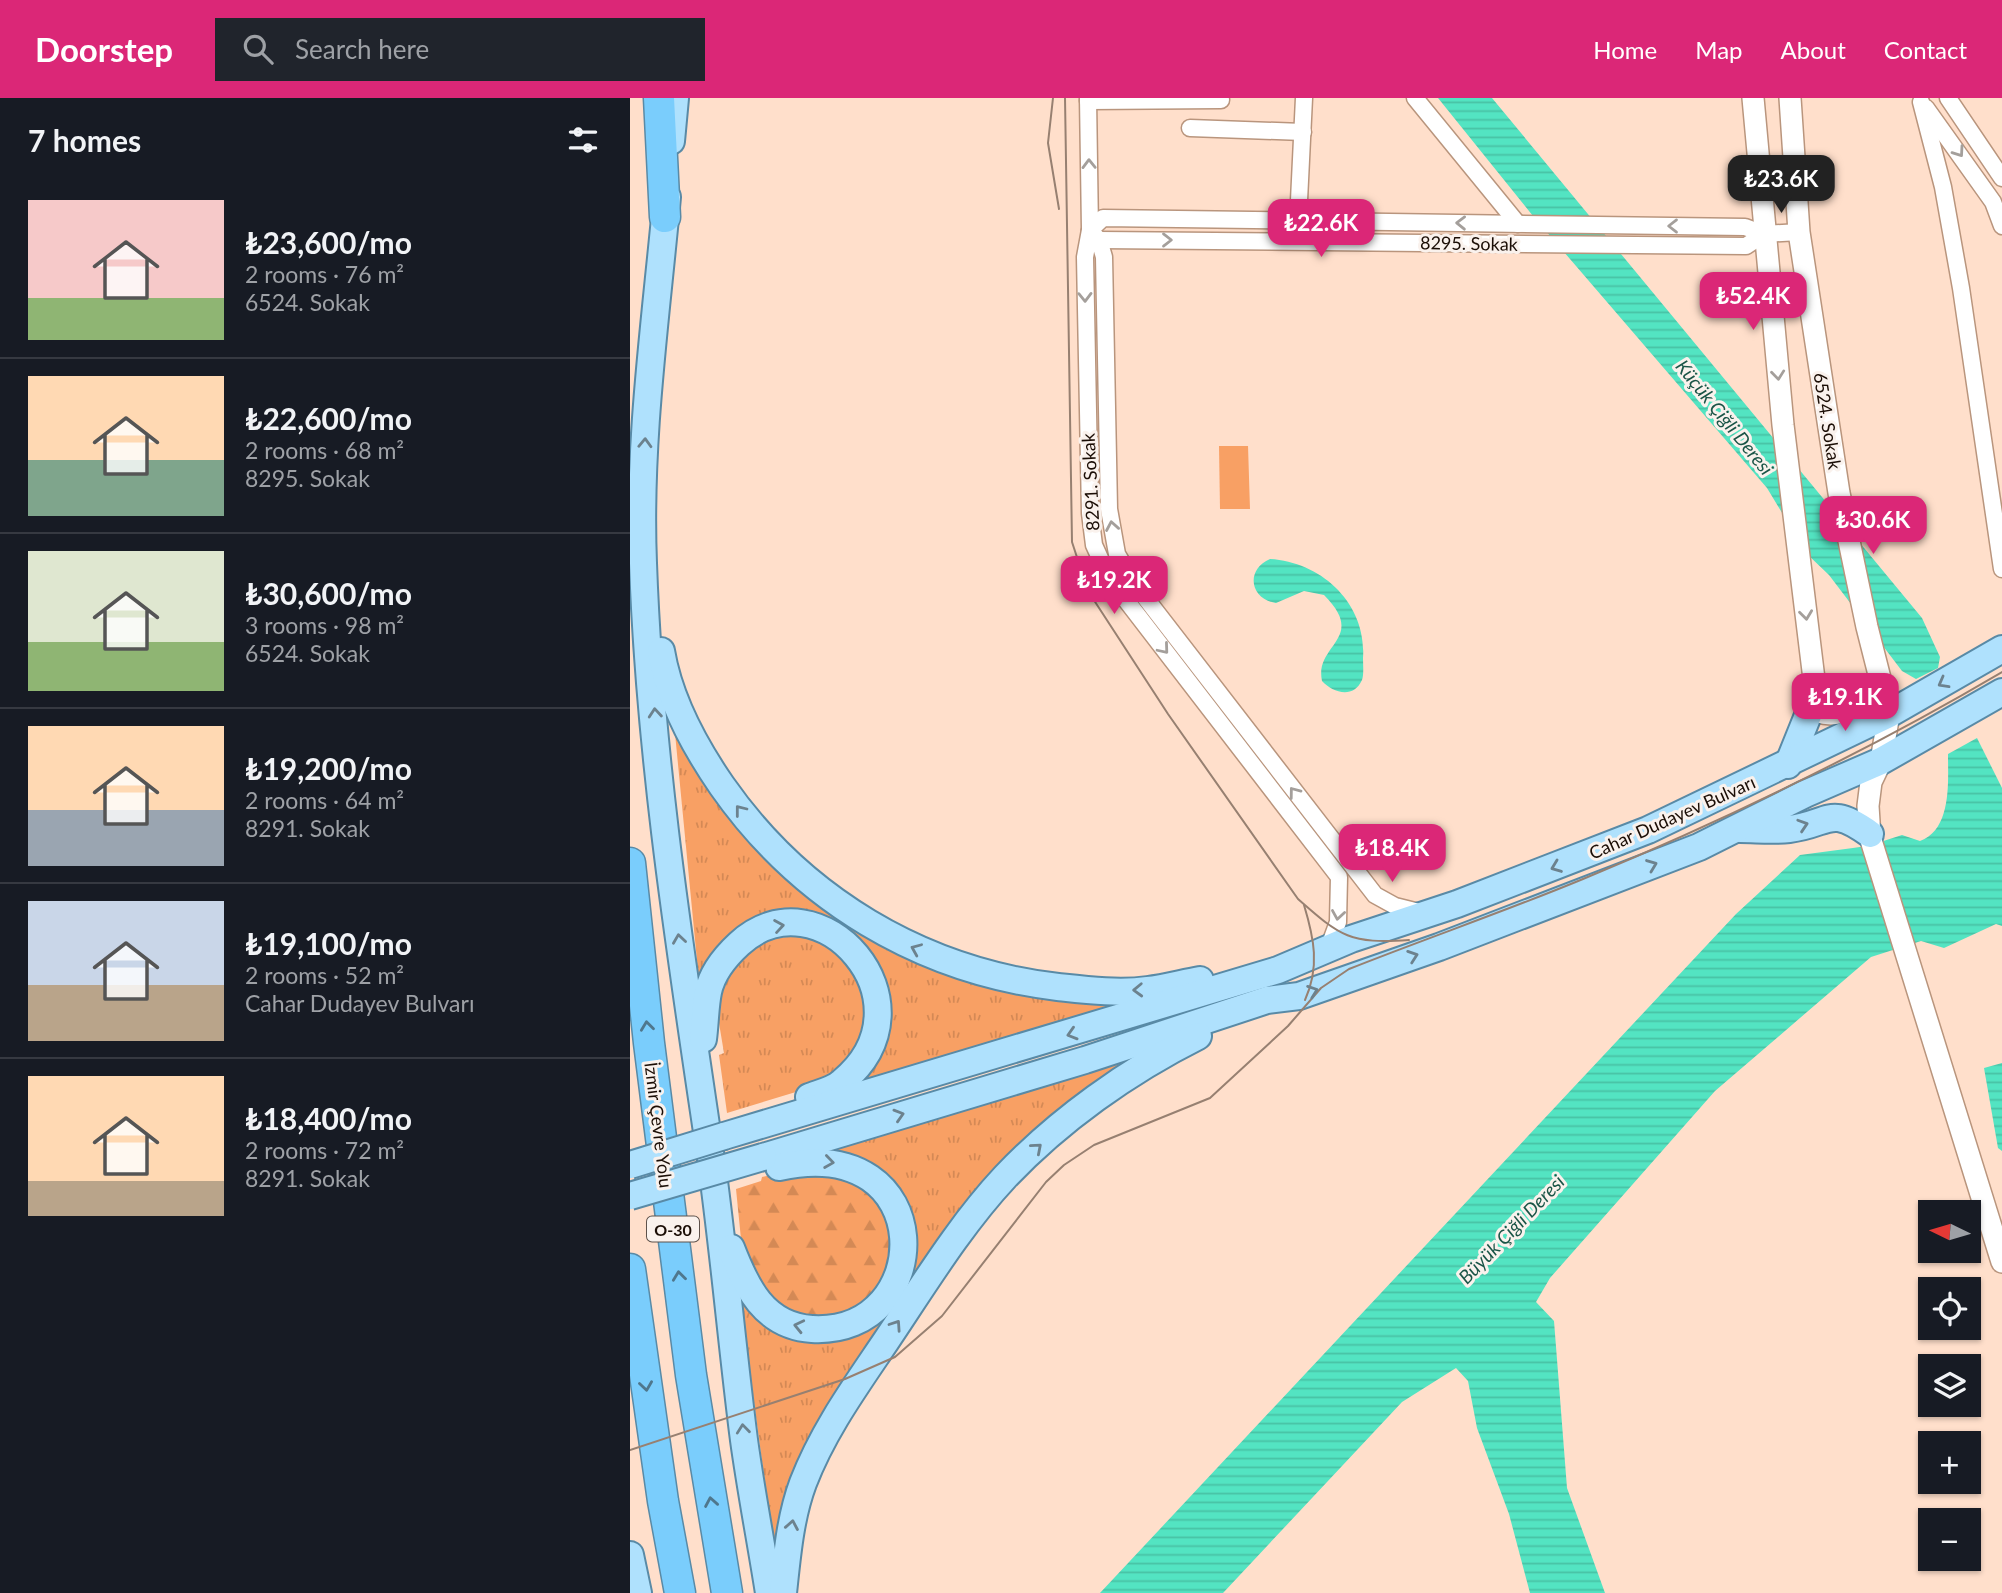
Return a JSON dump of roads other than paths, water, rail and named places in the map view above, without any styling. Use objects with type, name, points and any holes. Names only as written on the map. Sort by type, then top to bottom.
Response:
[{"type":"highway","points":[[659,98],[665,217]]},
{"type":"highway","name":"İzmir Çevre Yolu","points":[[630,863],[649,1043],[691,1375],[727,1593]]},
{"type":"highway","points":[[630,1269],[663,1501],[680,1593]]},
{"type":"main road","points":[[675,98],[645,437],[645,603],[661,789],[719,1217],[744,1443],[769,1593]]},
{"type":"main road","points":[[643,511],[662,658],[677,702],[703,759],[740,811],[775,852],[815,888],[859,918],[911,948],[968,969],[1022,983],[1145,991],[1228,974],[1278,970]]},
{"type":"main road","name":"Cahar Dudayev Bulvarı","points":[[1278,970],[1554,868],[1647,830],[1788,765],[1889,713],[2002,649]]},
{"type":"main road","name":"Cahar Dudayev Bulvarı","points":[[1267,1000],[1299,996],[1498,926],[1699,847],[1881,761],[2002,692]]},
{"type":"main road","points":[[1788,765],[1815,698]]},
{"type":"main road","points":[[1735,829],[1790,829],[1829,817],[1849,819],[1869,833]]},
{"type":"main road","points":[[630,1166],[724,1136],[841,1084],[858,1066],[871,1045],[877,1022],[878,1001],[872,978],[862,960],[834,935],[816,926],[796,923],[770,926],[746,938],[730,953],[708,990],[699,1079]]},
{"type":"main road","points":[[766,1119],[1278,970]]},
{"type":"main road","points":[[763,1164],[1267,1000]]},
{"type":"main road","points":[[783,1593],[794,1515],[803,1484],[828,1429],[902,1317],[1005,1178],[1095,1100],[1141,1067],[1267,1000]]},
{"type":"main road","points":[[630,1196],[719,1169],[763,1164],[825,1161],[859,1171],[877,1183],[892,1200],[903,1236],[903,1254],[897,1279],[884,1299],[869,1314],[850,1325],[828,1330],[805,1329],[775,1318],[757,1303],[743,1278],[719,1217]]},
{"type":"main road","points":[[630,1555],[638,1593]]},
{"type":"street","points":[[1298,221],[1304,98]]},
{"type":"street","points":[[1415,98],[1524,224]]},
{"type":"street","points":[[1754,98],[1783,425],[1818,712],[1831,715],[1867,699],[1879,679]]},
{"type":"street","name":"6524. Sokak","points":[[1790,98],[1799,232],[1839,493],[1867,627],[1889,713]]},
{"type":"street","points":[[1948,98],[2002,178]]},
{"type":"street","points":[[1088,99],[1221,100]]},
{"type":"street","name":"8291. Sokak","points":[[1088,99],[1094,235],[1104,257],[1110,509],[1117,554],[1134,583],[1376,895],[1395,906],[1426,914]]},
{"type":"street","points":[[1919,100],[1993,202],[2002,226]]},
{"type":"street","points":[[1919,100],[1943,187],[1959,275],[2002,569]]},
{"type":"street","points":[[1190,128],[1303,132]]},
{"type":"street","name":"8295. Sokak","points":[[1102,218],[1745,227],[1764,234],[1746,246],[1094,235],[1102,218]]},
{"type":"street","points":[[1764,234],[1799,232]]},
{"type":"street","name":"8291. Sokak","points":[[1094,235],[1085,257],[1090,513],[1094,545],[1109,578],[1339,877],[1338,922],[1327,950]]},
{"type":"street","points":[[1889,713],[1881,761],[1871,782],[1869,833],[2002,1262]]},
{"type":"water","name":"Küçük Çiğli Deresi","points":[[1438,98],[1492,98],[1922,618],[1940,657],[1938,668],[1916,679],[1902,671],[1829,575],[1807,554],[1767,488],[1533,216]]},
{"type":"water","points":[[1270,559],[1307,568],[1323,577],[1338,589],[1349,604],[1362,638],[1363,678],[1353,690],[1337,691],[1322,681],[1325,658],[1341,632],[1341,622],[1336,610],[1324,595],[1304,591],[1276,603],[1261,596],[1256,590],[1254,577],[1262,564]]},
{"type":"water","name":"Büyük Çiğli Deresi","points":[[1977,738],[2002,788],[2002,926],[1996,924],[1944,948],[1921,941],[1871,957],[1715,1091],[1550,1278],[1536,1302],[1554,1321],[1567,1488],[1605,1593],[1530,1593],[1509,1514],[1477,1428],[1468,1381],[1456,1368],[1402,1402],[1223,1593],[1100,1593],[1736,914],[1800,855],[1868,846],[1902,835],[1920,841],[1930,835],[1938,826],[1946,804],[1948,754]]},
{"type":"water","points":[[2002,1063],[2002,1151],[1998,1148],[1984,1068]]},
{"type":"tram line","points":[[1053,98],[1048,143],[1059,209]]},
{"type":"tram line","points":[[1065,98],[1072,542],[1088,591],[1168,714],[1298,899],[1336,930],[1348,935],[1373,941],[1409,940]]},
{"type":"tram line","points":[[630,1450],[845,1379],[895,1357],[942,1316],[1046,1182],[1064,1165],[1094,1145],[1210,1098],[1288,1026],[1321,988],[1349,969],[1554,891],[1690,832],[1849,756],[2002,672]]},
{"type":"tram line","points":[[1304,905],[1314,953],[1313,976],[1305,1000]]}]
